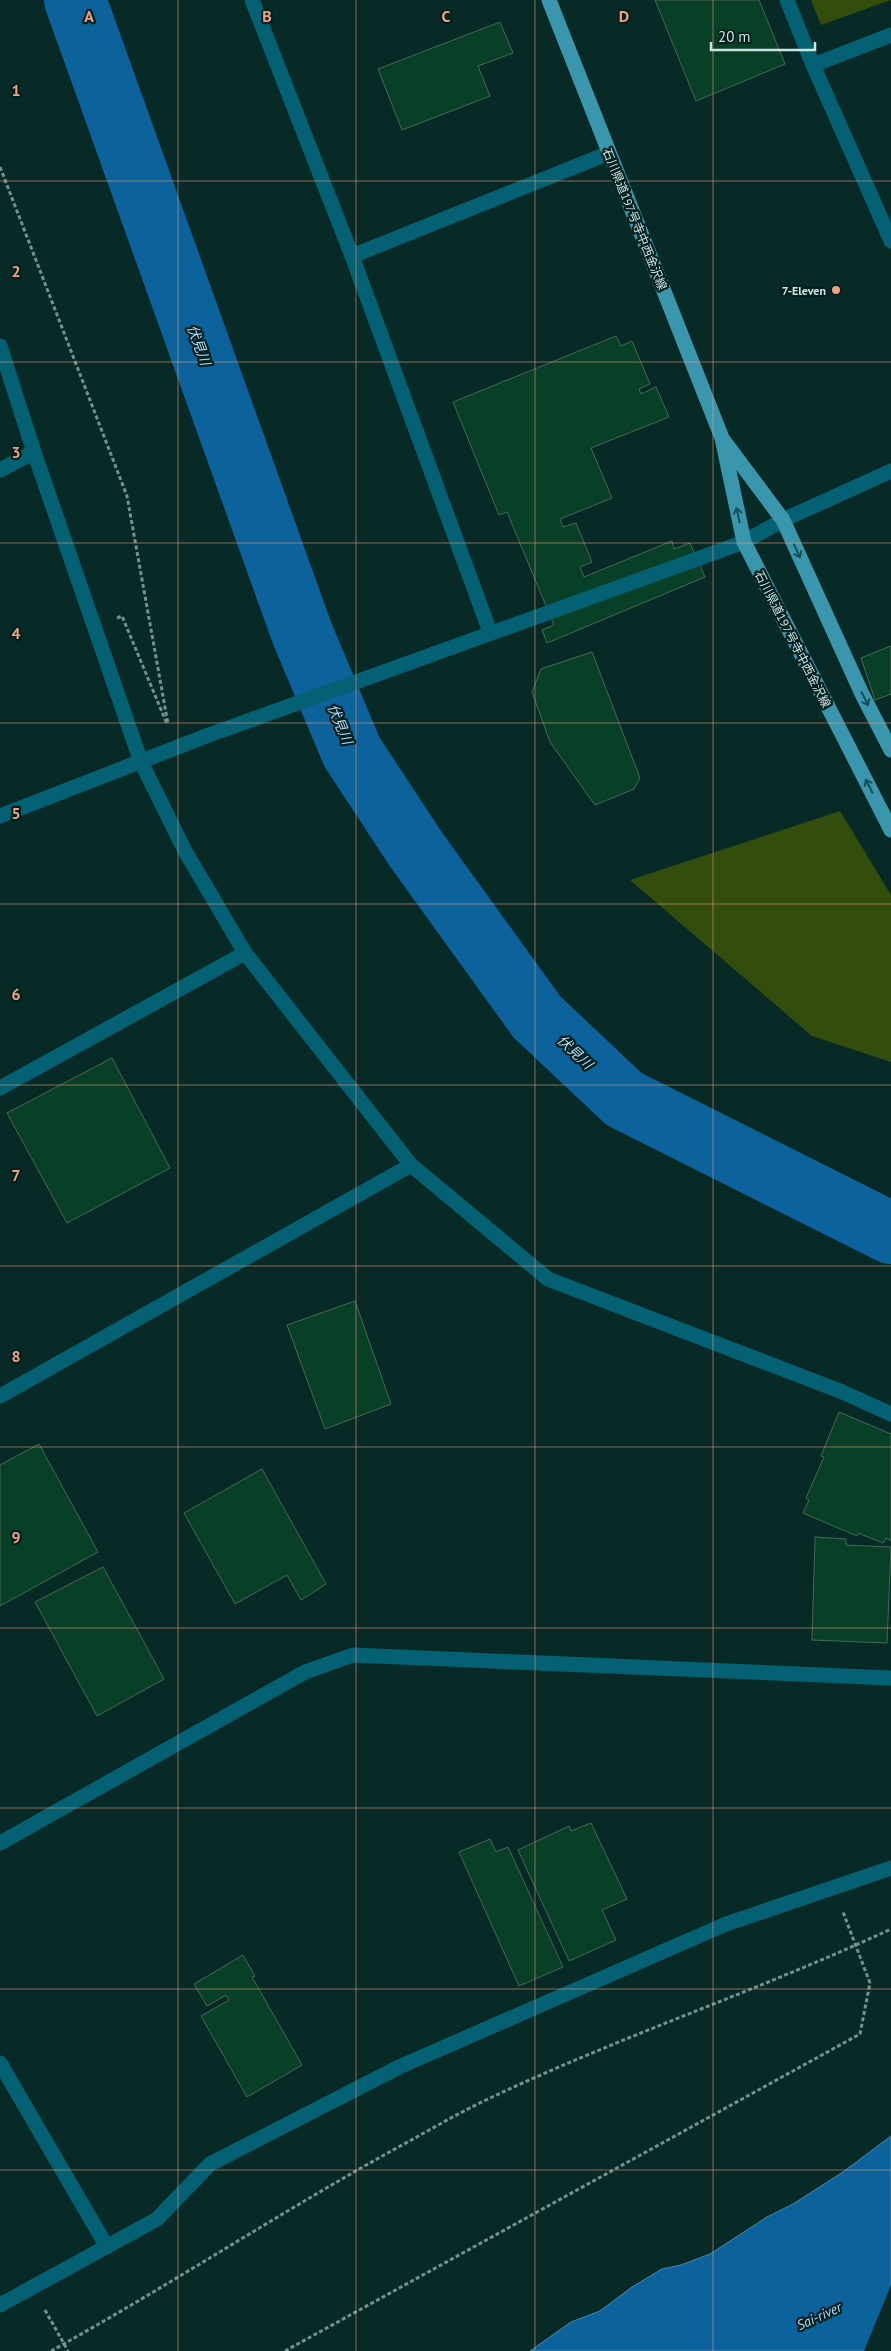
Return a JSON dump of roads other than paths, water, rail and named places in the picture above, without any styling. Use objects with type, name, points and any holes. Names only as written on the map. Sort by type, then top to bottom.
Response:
[{"type":"main road","name":"石川県道197号寺中西金沢線","points":[[549,0],[722,438],[744,542],[891,830]]},
{"type":"main road","name":"石川県道197号寺中西金沢線","points":[[722,438],[783,520],[862,694],[891,750]]},
{"type":"street","points":[[252,0],[352,256],[490,632]]},
{"type":"street","points":[[787,0],[813,65],[891,241]]},
{"type":"street","points":[[813,65],[891,34]]},
{"type":"street","points":[[352,256],[609,153]]},
{"type":"street","points":[[0,346],[34,452],[96,625],[141,762],[185,851],[245,953],[411,1165],[548,1279],[840,1391],[891,1414]]},
{"type":"street","points":[[0,470],[34,452]]},
{"type":"street","points":[[0,816],[206,736],[744,542],[783,520],[891,471]]},
{"type":"street","points":[[0,1088],[245,953]]},
{"type":"street","points":[[0,1396],[411,1165]]},
{"type":"street","points":[[0,1843],[305,1672],[353,1655],[891,1678]]},
{"type":"street","points":[[0,2305],[107,2248],[157,2218],[210,2164],[398,2067],[726,1924],[891,1868]]},
{"type":"street","points":[[0,2064],[107,2248]]},
{"type":"water","name":"Sai-river","points":[[891,2136],[891,2351],[530,2351],[571,2322],[600,2311],[632,2287],[662,2269],[681,2265],[710,2254],[767,2217],[793,2204],[843,2172]]},
{"type":"waterway","name":"伏見川","points":[[75,0],[302,633],[352,752],[415,848],[537,1017],[624,1099],[891,1233]]},
{"type":"place","name":"7-Eleven","points":[[836,290]]}]
